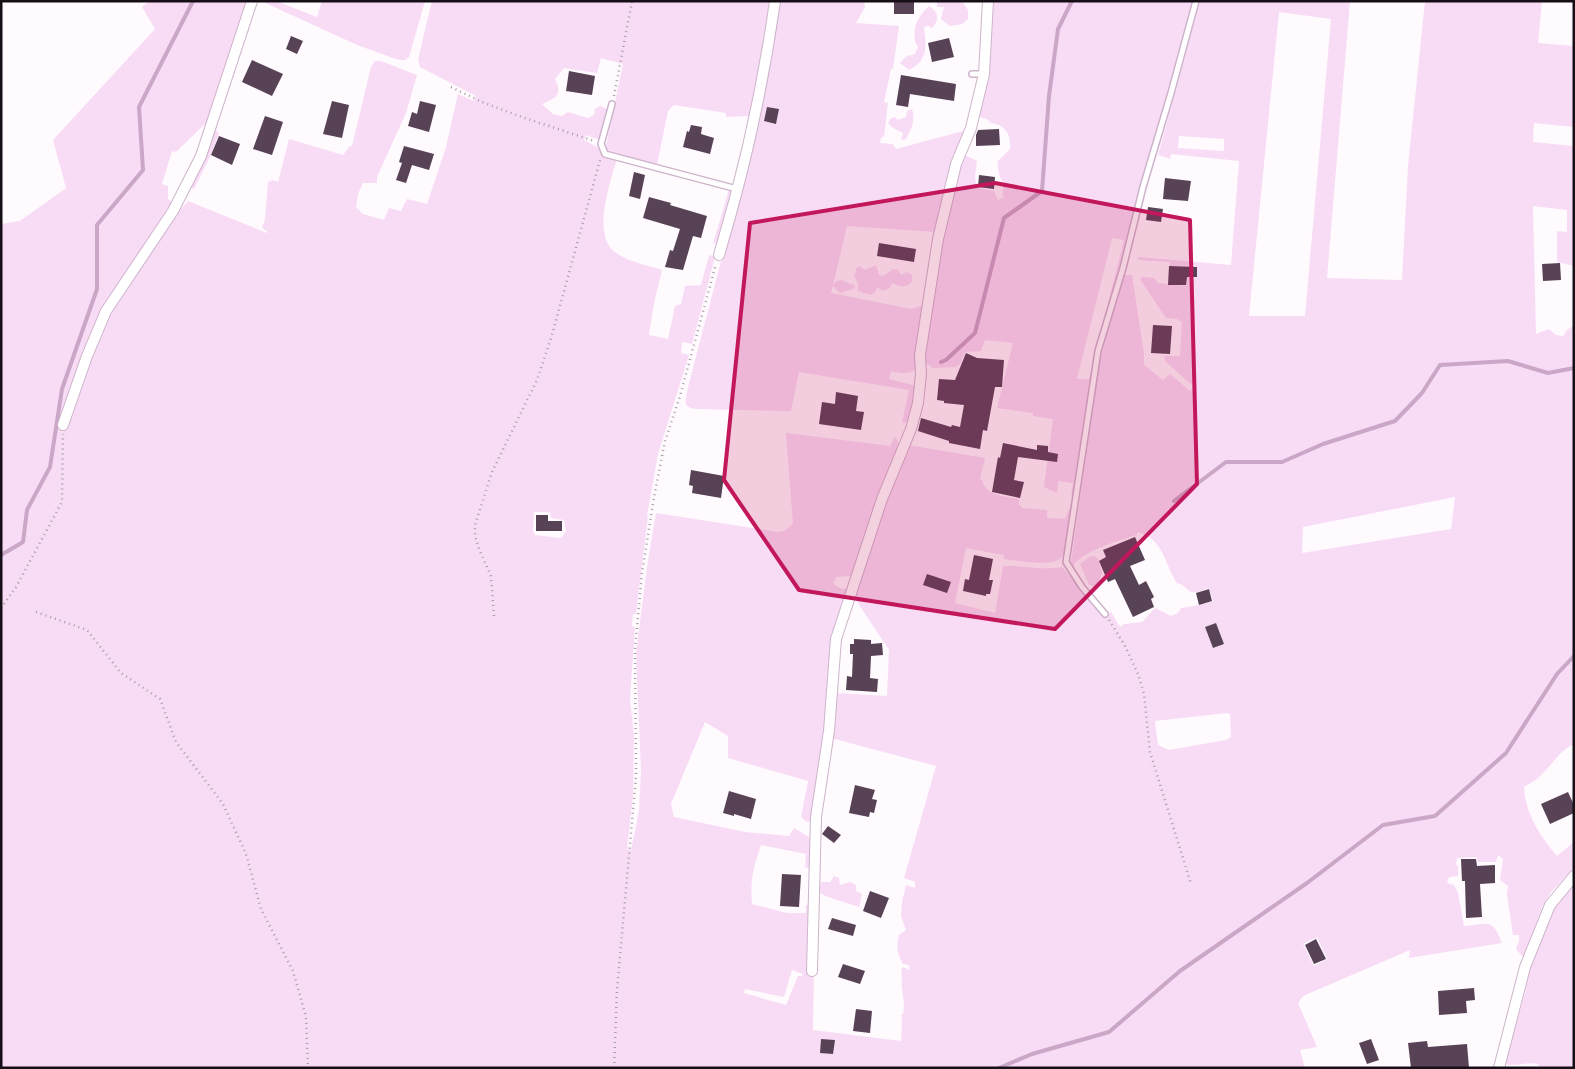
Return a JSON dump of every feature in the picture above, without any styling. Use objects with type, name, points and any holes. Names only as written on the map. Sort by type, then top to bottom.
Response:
[{"type":"street","points":[[63,425],[86,356],[106,311],[172,211],[201,156],[252,1]]},
{"type":"street","points":[[719,255],[766,65],[775,1]]},
{"type":"street","points":[[812,971],[816,817],[829,731],[836,639],[882,499],[911,429],[918,403],[921,374],[920,355],[936,243],[956,164],[968,140],[984,74],[988,1]]},
{"type":"street","points":[[1499,1068],[1525,967],[1550,905],[1574,876]]},
{"type":"lane","points":[[1105,614],[1082,587],[1066,562],[1098,351],[1123,268],[1143,187],[1196,1]]},
{"type":"lane","points":[[972,74],[984,74]]},
{"type":"lane","points":[[612,104],[602,147],[605,154],[737,188]]},
{"type":"path","points":[[612,104],[632,1]]},
{"type":"path","points":[[451,87],[482,102],[519,116],[592,140],[602,147],[552,335],[537,380],[492,472],[475,525],[475,536],[479,549],[492,576],[494,616]]},
{"type":"path","points":[[614,1068],[617,990],[636,777],[634,649],[642,573],[665,441],[680,396],[719,255]]},
{"type":"path","points":[[1,608],[16,587],[62,502],[63,425]]},
{"type":"path","points":[[36,612],[87,630],[121,673],[160,699],[176,742],[223,804],[246,854],[261,909],[293,971],[306,1017],[308,1068]]},
{"type":"path","points":[[1105,614],[1124,644],[1138,674],[1144,694],[1150,752],[1191,884]]},
{"type":"highlighted area","points":[[995,183],[1190,220],[1197,484],[1055,629],[799,590],[724,480],[750,223]]},
{"type":"shaded area","points":[[149,1],[243,1],[248,3],[209,120],[176,152],[172,151],[162,184],[168,186],[168,199],[172,202],[100,315],[89,336],[93,343],[109,313],[175,211],[182,208],[188,201],[267,233],[262,228],[265,219],[268,182],[273,180],[278,182],[289,139],[343,155],[352,146],[371,67],[375,61],[381,61],[417,75],[406,113],[377,177],[377,183],[363,183],[358,194],[356,207],[363,214],[384,220],[389,208],[401,211],[407,199],[427,204],[446,147],[458,94],[474,101],[476,96],[420,67],[418,59],[432,1],[773,1],[749,116],[726,117],[726,113],[674,105],[668,111],[657,165],[618,156],[605,206],[604,233],[608,244],[615,252],[632,261],[662,270],[649,335],[668,339],[675,306],[681,304],[685,286],[701,285],[709,255],[715,257],[692,344],[682,342],[681,353],[689,355],[658,454],[647,516],[636,614],[633,614],[632,626],[635,627],[630,699],[634,736],[633,795],[627,849],[631,850],[639,811],[641,771],[636,653],[656,513],[778,532],[784,531],[793,524],[786,433],[890,446],[895,437],[899,447],[852,576],[836,577],[833,584],[842,589],[849,589],[830,697],[812,820],[807,822],[801,817],[808,781],[728,758],[728,736],[705,722],[671,804],[674,817],[745,832],[789,836],[794,828],[809,837],[812,845],[811,869],[805,867],[806,854],[761,845],[753,874],[751,888],[752,904],[787,913],[806,913],[806,905],[811,905],[814,971],[813,1030],[901,1041],[901,1015],[903,1014],[904,1006],[901,970],[903,967],[909,970],[909,965],[903,964],[898,954],[898,943],[899,935],[906,930],[901,916],[906,885],[915,888],[915,882],[904,878],[936,766],[831,738],[837,693],[887,696],[889,650],[854,597],[869,557],[882,512],[908,445],[985,458],[980,479],[988,490],[997,495],[1019,499],[1019,504],[1022,508],[1047,510],[1047,518],[1065,519],[1069,509],[1072,510],[1064,554],[1057,560],[1043,563],[1026,562],[1004,559],[1004,555],[966,548],[955,603],[995,613],[1003,566],[1062,567],[1104,617],[1111,612],[1120,627],[1124,624],[1142,622],[1155,608],[1171,616],[1178,613],[1181,608],[1213,601],[1209,588],[1193,592],[1177,583],[1158,546],[1153,540],[1138,532],[1136,535],[1086,554],[1074,564],[1074,569],[1085,587],[1073,570],[1071,562],[1099,365],[1123,275],[1132,275],[1144,365],[1163,380],[1170,374],[1190,391],[1194,387],[1166,362],[1164,356],[1180,356],[1182,322],[1177,319],[1166,318],[1140,279],[1142,277],[1154,278],[1158,283],[1186,286],[1187,277],[1197,277],[1197,267],[1170,266],[1170,262],[1139,260],[1138,257],[1231,265],[1239,161],[1171,154],[1170,159],[1158,155],[1200,1],[1350,1],[1327,278],[1402,280],[1408,166],[1425,1],[1542,1],[1538,43],[1574,46],[1574,127],[1534,123],[1533,142],[1573,146],[1574,134],[1574,266],[1557,262],[1557,231],[1567,232],[1567,210],[1533,206],[1536,334],[1549,329],[1556,335],[1563,336],[1574,325],[1574,744],[1560,754],[1537,778],[1524,787],[1530,815],[1557,856],[1574,842],[1574,868],[1551,892],[1542,907],[1525,955],[1522,956],[1516,949],[1519,935],[1513,935],[1507,895],[1508,886],[1500,880],[1503,859],[1498,855],[1496,862],[1478,862],[1477,857],[1457,858],[1458,876],[1449,877],[1447,883],[1454,885],[1458,893],[1464,926],[1488,924],[1495,929],[1502,943],[1409,958],[1410,950],[1303,996],[1298,1003],[1317,1047],[1300,1050],[1305,1068],[1,1068],[1,224],[20,221],[66,188],[53,140],[155,29],[142,7]],"holes":[[[1279,12],[1331,19],[1305,316],[1249,316]],[[601,58],[623,64],[604,155],[599,148],[584,140],[586,135],[600,139],[607,109],[600,106],[595,109],[594,115],[588,118],[568,112],[562,116],[553,114],[542,104],[557,95],[558,89],[555,79],[564,68],[597,73]],[[1179,136],[1224,139],[1224,151],[1178,148]],[[1455,497],[1451,529],[1302,553],[1303,527]],[[534,512],[550,512],[551,518],[564,520],[566,531],[561,538],[535,535],[533,531]],[[1216,623],[1224,644],[1213,648],[1205,627]],[[1230,714],[1231,737],[1226,740],[1169,750],[1158,745],[1155,721]],[[1317,937],[1327,959],[1314,966],[1303,944]],[[792,970],[803,974],[798,976],[786,1005],[744,993],[745,989],[784,997]]]},
{"type":"shaded area","points":[[261,1],[276,1],[317,17],[322,1],[425,1],[409,57],[405,60],[399,60],[357,45]]},
{"type":"shaded area","points":[[777,1],[864,1],[865,7],[856,23],[899,26],[893,69],[891,69],[884,102],[888,103],[885,132],[880,143],[893,144],[896,149],[967,130],[936,232],[847,226],[831,293],[911,309],[924,305],[916,369],[907,373],[891,371],[889,379],[916,386],[910,416],[906,423],[902,422],[909,390],[799,372],[791,411],[697,409],[689,407],[686,402],[688,387],[721,261],[723,261],[727,245]]},
{"type":"shaded area","points":[[937,1],[962,1],[968,10],[968,19],[962,24],[950,26],[941,19],[944,7],[937,7]]},
{"type":"shaded area","points":[[993,1],[1193,1],[1169,93],[1126,240],[1093,369],[1073,495],[1071,495],[1073,483],[1058,481],[1057,493],[1044,487],[1053,419],[1033,416],[1033,413],[997,408],[1013,343],[985,340],[981,351],[965,352],[960,364],[956,367],[933,368],[923,361],[943,234],[963,154],[977,161],[975,177],[977,188],[994,191],[998,200],[1004,197],[1003,185],[998,171],[998,161],[1010,149],[1010,139],[1004,128],[978,115],[987,74]],"holes":[[[1112,238],[1124,240],[1089,379],[1077,379]]]},
{"type":"shaded area","points":[[929,6],[936,13],[937,19],[932,28],[924,27],[925,52],[920,62],[909,70],[900,63],[907,56],[915,54],[918,47],[914,36],[916,25],[921,14]]},
{"type":"shaded area","points":[[912,109],[913,121],[911,129],[905,140],[901,140],[903,133],[888,123],[891,118],[896,117],[897,120],[906,117],[907,111]]},
{"type":"shaded area","points":[[214,129],[219,133],[211,155],[194,189],[189,187]]},
{"type":"shaded area","points":[[729,189],[734,190],[720,241],[713,244]]},
{"type":"shaded area","points":[[876,265],[879,275],[883,276],[893,269],[898,270],[901,275],[907,272],[912,275],[912,282],[902,286],[892,283],[890,288],[883,291],[877,287],[871,295],[858,291],[858,284],[854,275],[856,268],[860,266],[865,270]]},
{"type":"shaded area","points":[[841,280],[854,285],[855,288],[840,293],[833,286],[835,282]]},
{"type":"shaded area","points":[[1095,556],[1098,559],[1102,573],[1100,578],[1101,585],[1097,587],[1089,585],[1080,564],[1089,557]]},
{"type":"shaded area","points":[[834,876],[839,878],[840,885],[850,882],[856,885],[856,891],[862,894],[859,907],[825,896],[819,892],[821,882],[830,882]]},
{"type":"shaded area","points":[[1574,878],[1574,1068],[1539,1068],[1538,1064],[1534,1063],[1505,1064],[1525,993],[1529,969],[1548,915]]},
{"type":"building","points":[[894,1],[914,1],[914,14],[894,14]]},
{"type":"building","points":[[291,36],[303,41],[297,54],[286,49]]},
{"type":"building","points":[[949,38],[954,57],[932,62],[928,43]]},
{"type":"building","points":[[252,60],[283,74],[272,96],[242,82]]},
{"type":"building","points":[[569,71],[595,76],[592,95],[566,91]]},
{"type":"building","points":[[901,75],[956,84],[954,101],[910,94],[908,107],[896,105]]},
{"type":"building","points":[[332,101],[349,105],[342,138],[323,134]]},
{"type":"building","points":[[420,101],[436,105],[429,132],[408,126],[412,112],[417,114]]},
{"type":"building","points":[[767,107],[779,109],[776,124],[764,121]]},
{"type":"building","points":[[265,116],[283,122],[272,155],[253,149]]},
{"type":"building","points":[[691,125],[702,127],[701,134],[714,138],[710,154],[683,147],[687,131],[689,132]]},
{"type":"building","points":[[999,129],[1000,145],[976,146],[978,130]]},
{"type":"building","points":[[219,136],[240,144],[232,165],[211,155]]},
{"type":"building","points":[[404,146],[434,154],[429,170],[412,165],[406,183],[396,180],[402,163],[399,162]]},
{"type":"building","points":[[634,172],[645,175],[640,199],[629,196]]},
{"type":"building","points":[[979,175],[995,177],[994,189],[978,187]]},
{"type":"building","points":[[1165,178],[1191,181],[1188,201],[1163,199]]},
{"type":"building","points":[[649,197],[707,216],[701,238],[693,236],[683,270],[665,267],[670,250],[673,251],[680,229],[643,218]]},
{"type":"building","points":[[1148,207],[1163,209],[1161,222],[1146,220]]},
{"type":"building","points":[[879,243],[916,249],[914,262],[877,256]]},
{"type":"building","points":[[1560,263],[1561,280],[1543,281],[1542,264]]},
{"type":"building","points":[[1169,266],[1197,267],[1197,277],[1187,277],[1186,285],[1168,285]]},
{"type":"building","points":[[1153,325],[1172,326],[1170,354],[1151,353]]},
{"type":"building","points":[[966,353],[977,358],[1004,360],[1002,387],[995,387],[987,431],[983,430],[980,449],[949,443],[949,441],[918,431],[921,418],[951,427],[952,425],[960,427],[964,405],[944,403],[944,401],[937,400],[939,379],[955,380]]},
{"type":"building","points":[[836,392],[858,396],[856,411],[864,412],[861,430],[819,424],[822,402],[835,404]]},
{"type":"building","points":[[1003,443],[1037,450],[1037,445],[1048,446],[1048,452],[1058,454],[1057,462],[1018,457],[1014,480],[1024,482],[1020,498],[992,492],[998,457],[1000,458]]},
{"type":"building","points":[[691,470],[724,476],[721,498],[692,493],[693,486],[689,485]]},
{"type":"building","points":[[536,515],[548,515],[548,521],[562,521],[562,531],[536,531]]},
{"type":"building","points":[[1135,537],[1145,560],[1130,566],[1139,585],[1146,581],[1154,597],[1151,599],[1154,607],[1133,617],[1115,579],[1108,582],[1099,561],[1106,557],[1103,550]]},
{"type":"building","points":[[974,555],[993,559],[989,580],[993,580],[990,594],[986,594],[986,596],[963,591],[965,579],[969,580]]},
{"type":"building","points":[[927,574],[951,582],[947,593],[923,585]]},
{"type":"building","points":[[1209,589],[1212,601],[1199,605],[1196,593]]},
{"type":"building","points":[[1216,623],[1224,644],[1213,648],[1205,627]]},
{"type":"building","points":[[854,639],[871,640],[871,644],[882,643],[883,655],[871,656],[870,678],[878,679],[877,692],[846,690],[847,676],[852,677],[853,654],[850,654],[850,644],[854,644]]},
{"type":"building","points":[[855,785],[875,790],[872,799],[877,800],[874,813],[870,812],[869,817],[849,813]]},
{"type":"building","points":[[729,791],[756,799],[751,819],[723,813]]},
{"type":"building","points":[[1568,792],[1574,805],[1574,813],[1550,824],[1541,804]]},
{"type":"building","points":[[828,826],[841,835],[834,843],[822,834]]},
{"type":"building","points":[[1461,859],[1476,859],[1477,866],[1495,865],[1495,883],[1480,884],[1482,917],[1466,918],[1465,881],[1462,881]]},
{"type":"building","points":[[782,874],[801,875],[799,907],[780,906]]},
{"type":"building","points":[[870,891],[889,898],[881,918],[863,911]]},
{"type":"building","points":[[832,918],[856,925],[853,936],[828,929]]},
{"type":"building","points":[[1316,939],[1326,959],[1314,964],[1305,945]]},
{"type":"building","points":[[843,964],[865,971],[860,984],[838,977]]},
{"type":"building","points":[[1474,988],[1475,1000],[1466,1001],[1467,1013],[1439,1015],[1438,991]]},
{"type":"building","points":[[856,1009],[872,1011],[870,1033],[853,1031]]},
{"type":"building","points":[[821,1039],[835,1040],[833,1054],[820,1053]]},
{"type":"building","points":[[1371,1039],[1379,1060],[1367,1064],[1359,1043]]},
{"type":"building","points":[[1427,1041],[1428,1047],[1467,1044],[1469,1068],[1411,1068],[1408,1043]]},
{"type":"waterway","points":[[1,555],[23,542],[27,510],[50,467],[62,389],[97,289],[97,225],[143,170],[139,107],[193,1]]},
{"type":"waterway","points":[[941,362],[946,360],[975,333],[1004,218],[1042,191],[1049,96],[1058,29],[1072,1]]},
{"type":"waterway","points":[[1174,501],[1226,462],[1282,462],[1323,444],[1395,421],[1422,393],[1440,365],[1508,361],[1548,373],[1574,368]]},
{"type":"waterway","points":[[999,1068],[1032,1054],[1109,1032],[1180,971],[1307,883],[1383,825],[1435,816],[1506,753],[1557,674],[1574,656]]}]
